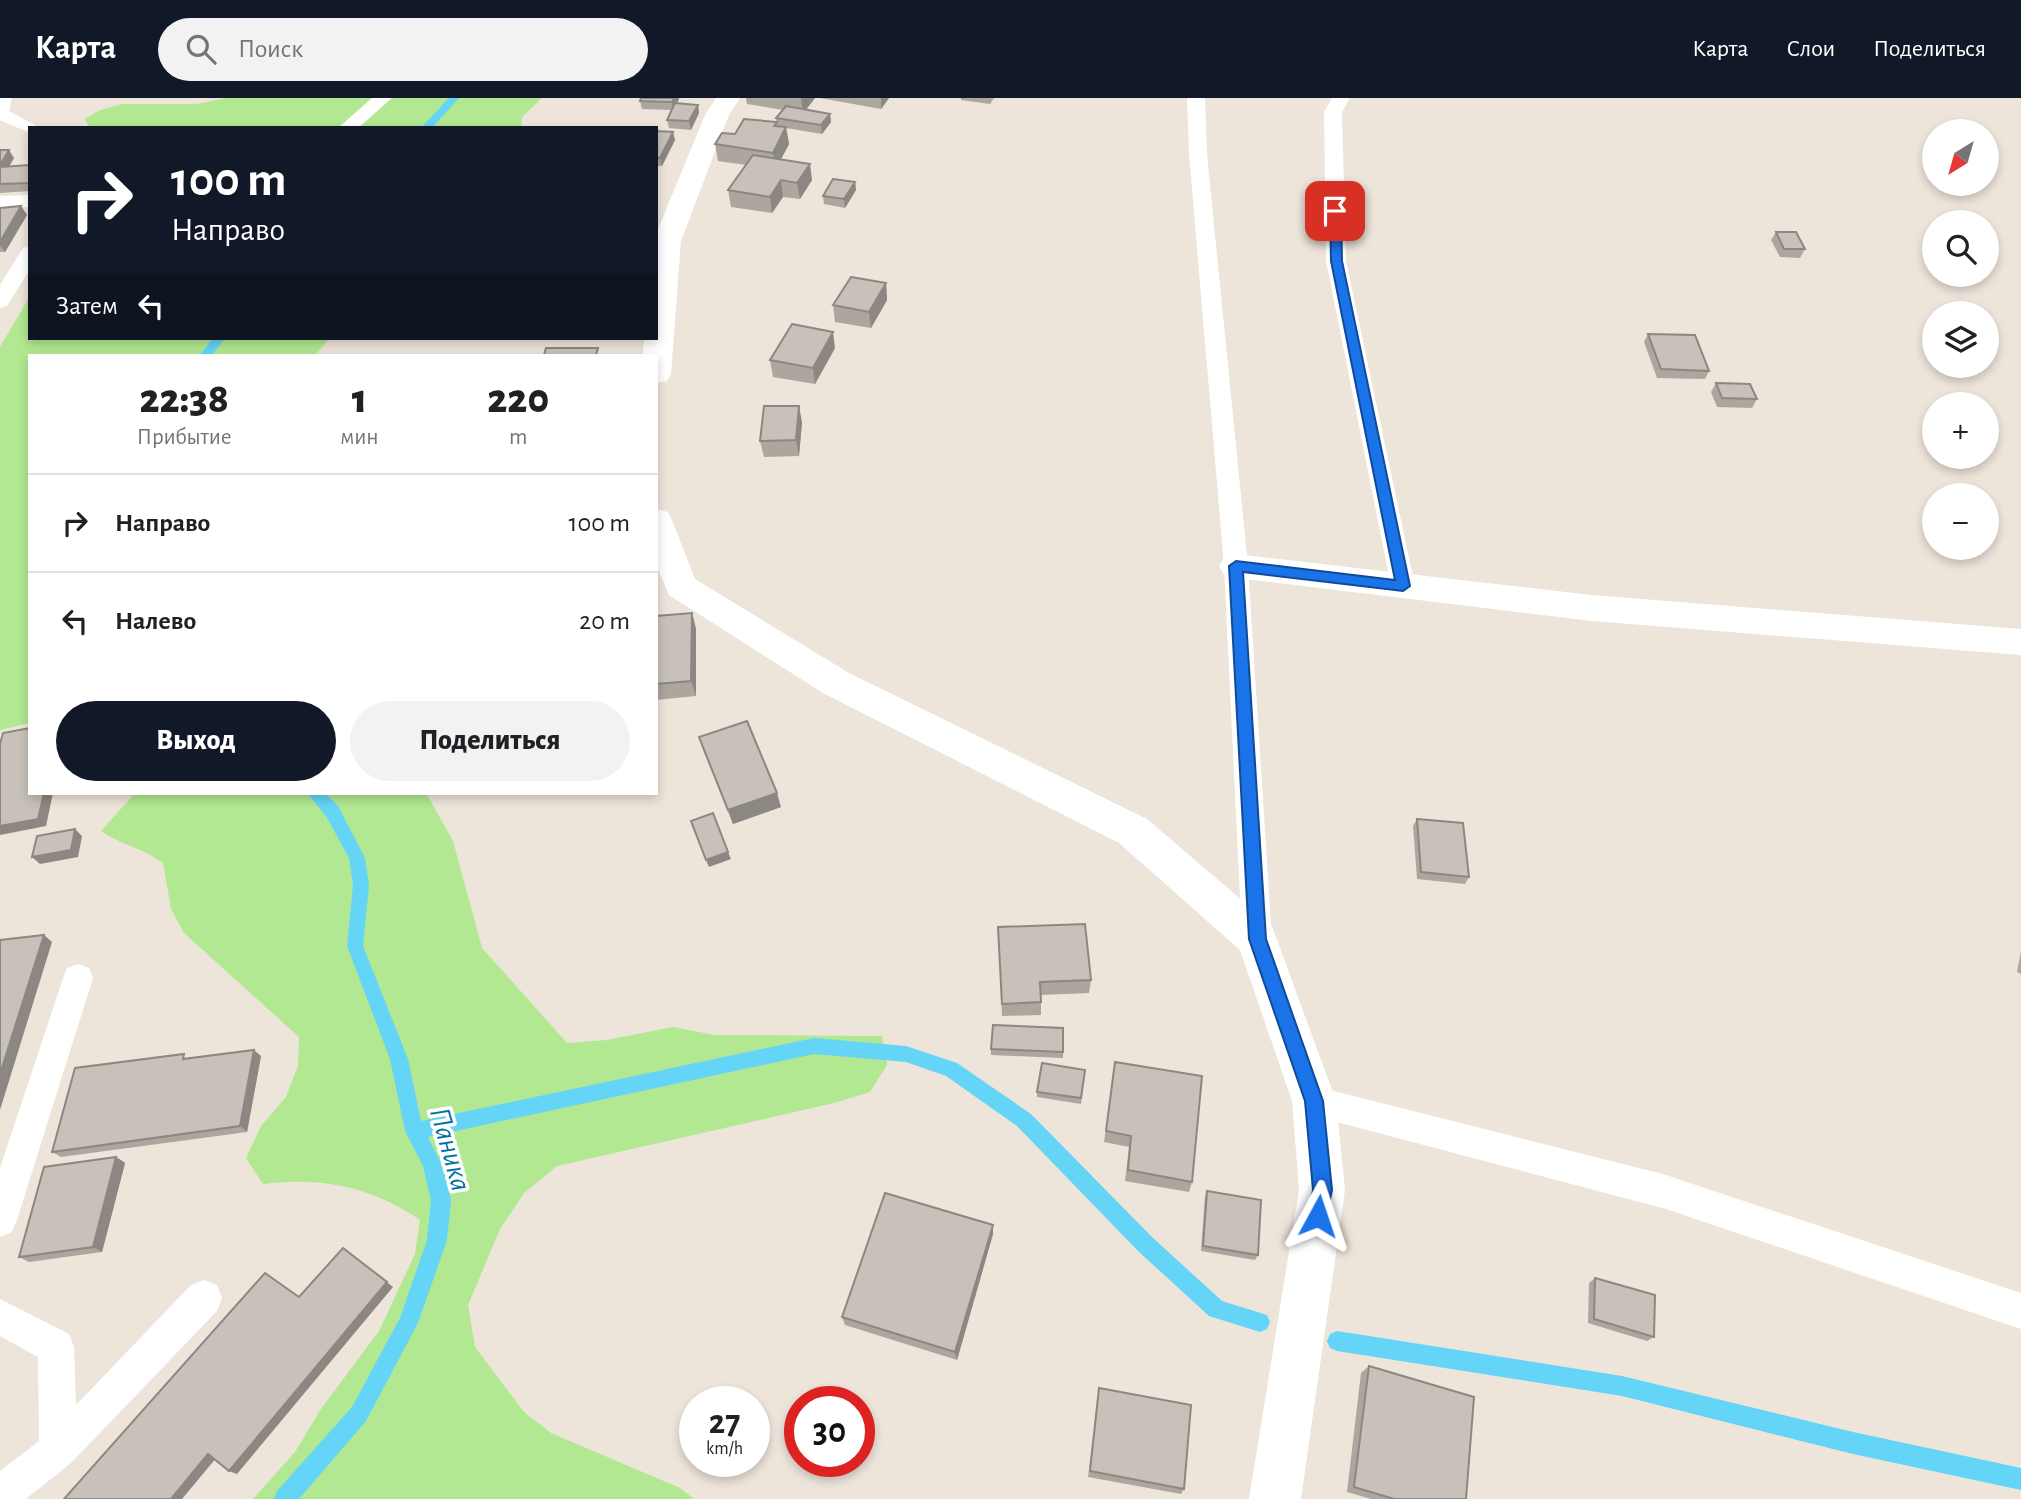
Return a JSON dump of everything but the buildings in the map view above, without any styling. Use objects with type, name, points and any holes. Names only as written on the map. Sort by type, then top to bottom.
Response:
[{"type":"street","points":[[658,354],[667,241],[717,115],[728,98]]},
{"type":"street","points":[[658,525],[681,586],[836,683],[1133,831],[1257,939],[1314,1101],[1322,1190],[1275,1499]]},
{"type":"street","points":[[1236,566],[1592,608],[2021,642]]},
{"type":"lane","points":[[2,98],[0,113],[29,126]]},
{"type":"lane","points":[[349,126],[383,98]]},
{"type":"lane","points":[[1196,98],[1198,154],[1236,566],[1257,939]]},
{"type":"lane","points":[[1341,98],[1333,113],[1336,261],[1403,586]]},
{"type":"lane","points":[[0,137],[28,128]]},
{"type":"lane","points":[[0,202],[28,201]]},
{"type":"lane","points":[[0,268],[25,260]]},
{"type":"lane","points":[[0,302],[25,260]]},
{"type":"lane","points":[[0,1220],[78,978]]},
{"type":"lane","points":[[1314,1101],[1666,1192],[2021,1311]]},
{"type":"lane","points":[[0,1495],[58,1450],[204,1298]]},
{"type":"lane","points":[[0,1317],[56,1347],[58,1450]]},
{"type":"green space","points":[[226,98],[542,98],[522,117],[521,126],[89,126],[85,119],[100,110],[122,104],[197,104]]},
{"type":"green space","points":[[28,299],[28,340],[328,340],[316,354],[28,354],[28,723],[0,730],[0,347]]},
{"type":"green space","points":[[133,795],[427,795],[453,841],[482,948],[567,1043],[607,1040],[673,1027],[715,1035],[882,1036],[887,1065],[870,1092],[834,1103],[557,1166],[524,1193],[500,1229],[468,1305],[475,1347],[524,1412],[551,1433],[680,1488],[694,1499],[253,1499],[295,1452],[321,1409],[379,1331],[415,1254],[420,1220],[383,1199],[345,1187],[305,1182],[263,1184],[246,1158],[261,1126],[286,1097],[298,1066],[299,1037],[184,933],[171,909],[163,863],[101,831]]},
{"type":"waterway","name":"Паника","points":[[428,126],[454,98]]},
{"type":"waterway","name":"Паника","points":[[207,354],[217,340]]},
{"type":"waterway","name":"Паника","points":[[317,795],[332,811],[357,858],[361,885],[355,946],[399,1059],[414,1131]]},
{"type":"waterway","points":[[414,1131],[814,1046],[906,1054],[951,1069],[1024,1120],[1145,1244],[1216,1309],[1260,1322]]},
{"type":"waterway","name":"Паника","points":[[285,1499],[359,1414],[408,1323],[437,1240],[441,1200],[432,1163],[414,1131]]},
{"type":"waterway","points":[[1337,1341],[1622,1386],[1853,1443],[2021,1479]]},
{"type":"route","points":[[1318,1216],[1322,1190],[1314,1101],[1257,939],[1236,566],[1403,586],[1336,261],[1335,211]]}]
